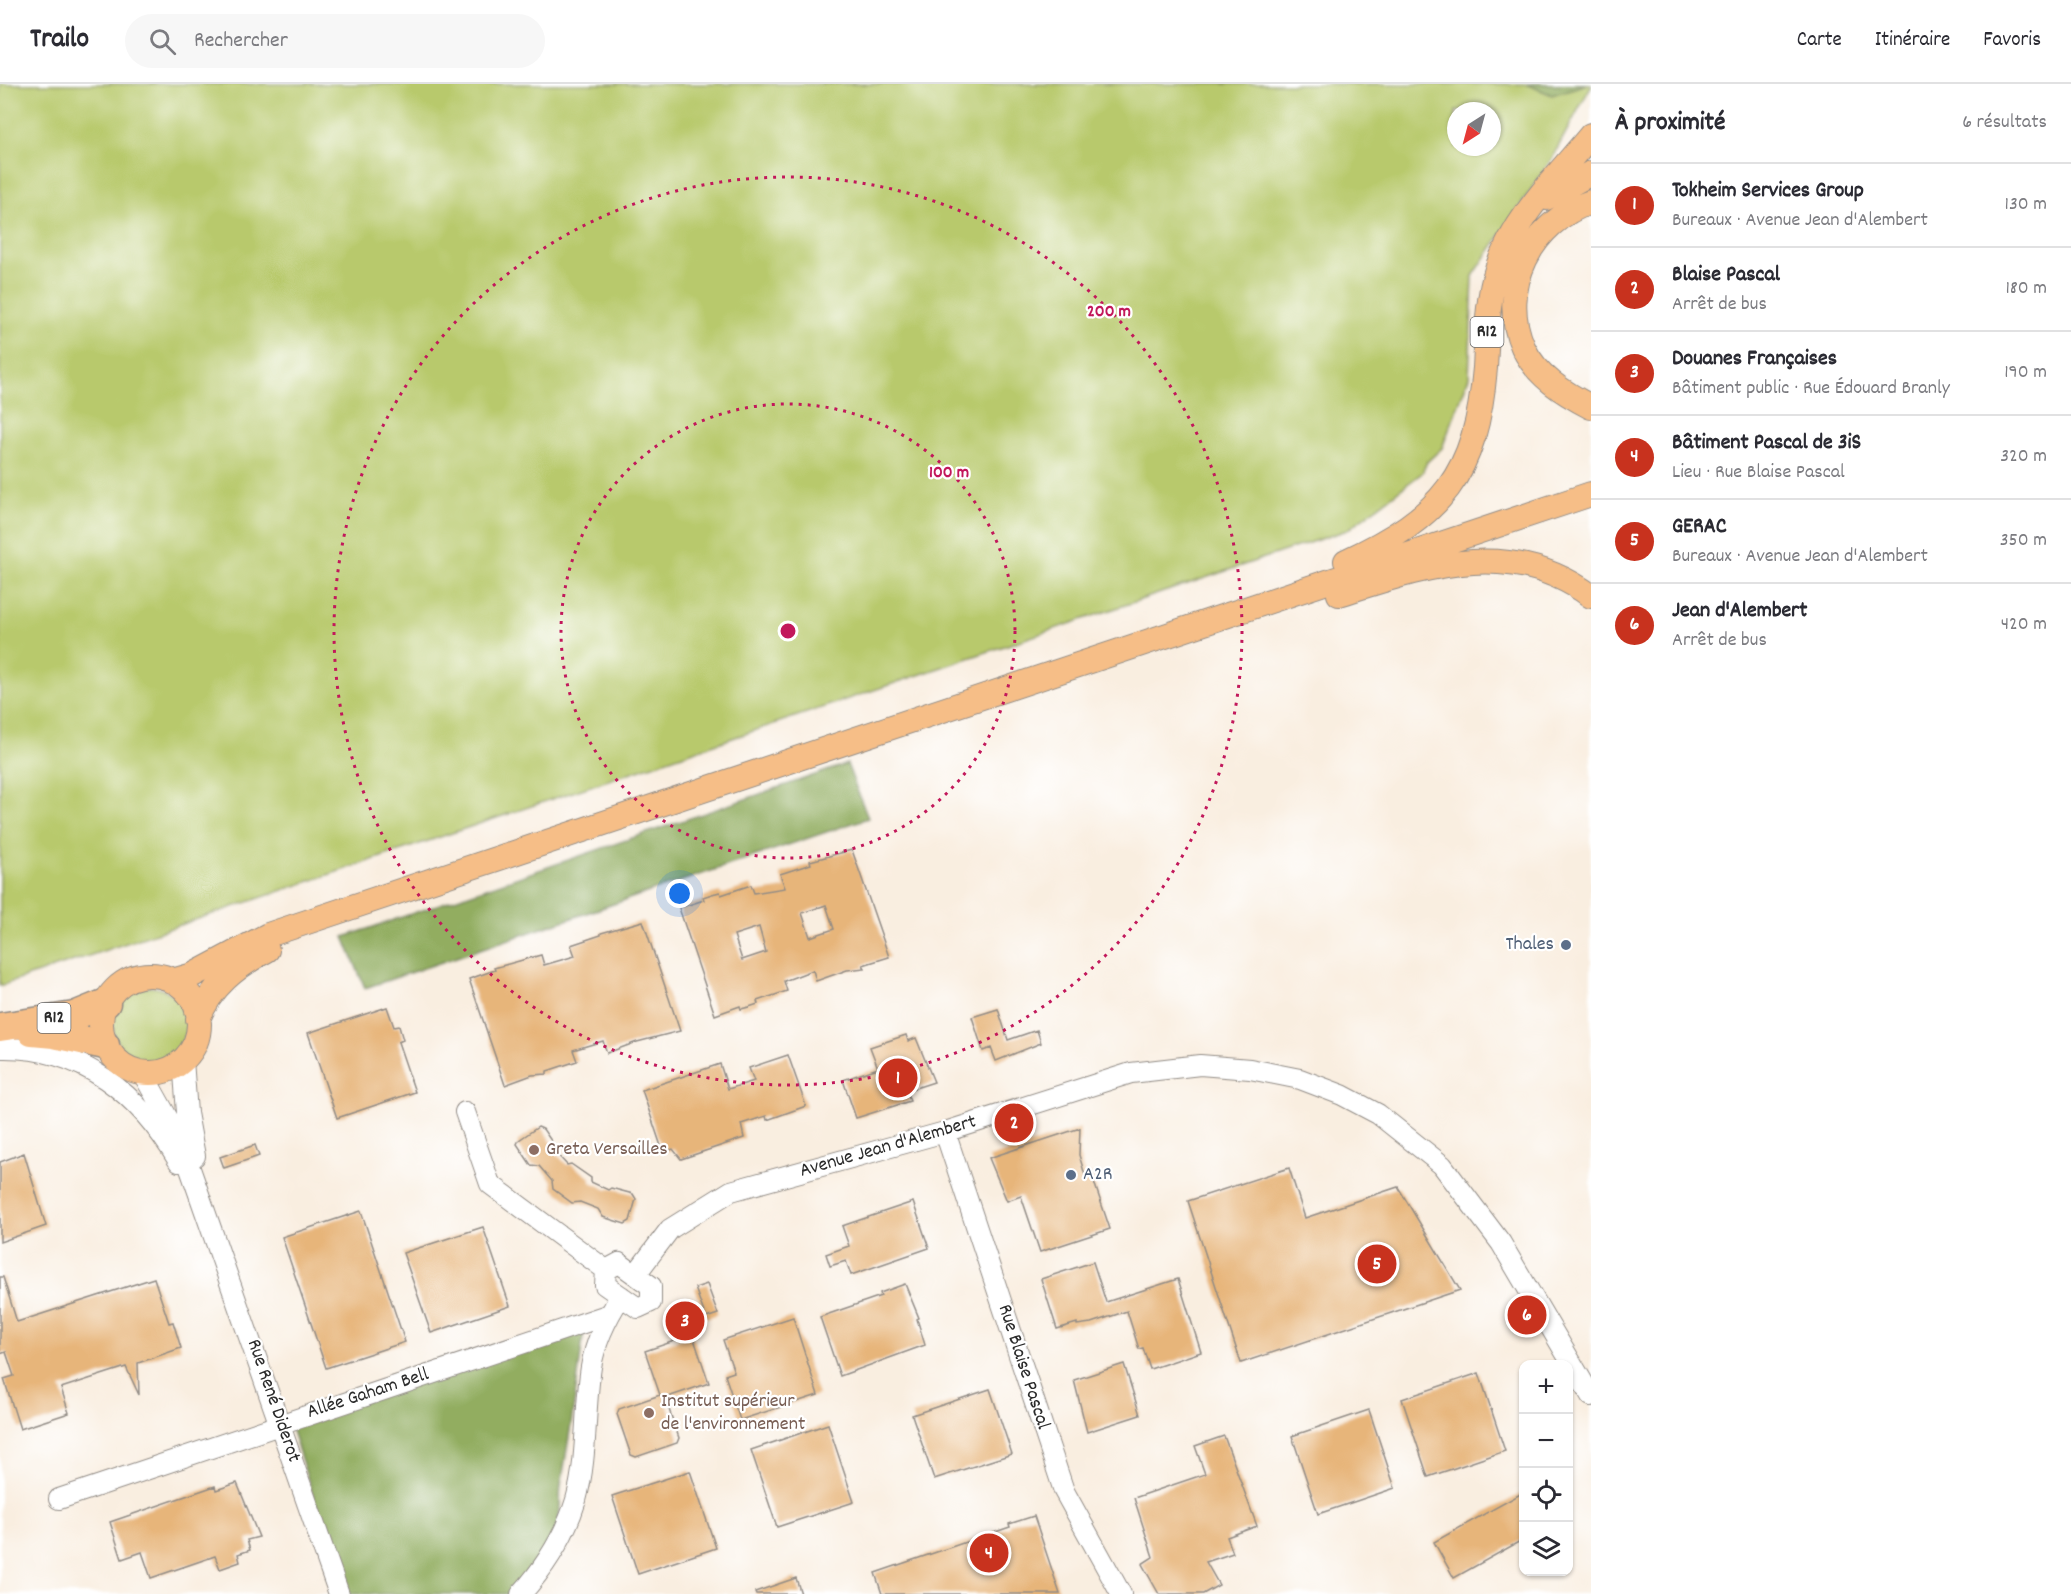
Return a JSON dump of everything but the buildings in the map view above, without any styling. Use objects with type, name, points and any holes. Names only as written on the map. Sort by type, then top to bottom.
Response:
[{"type":"highway","name":"R12","points":[[0,1027],[74,1016],[106,1003]]},
{"type":"highway","points":[[0,1034],[54,1034],[105,1045]]},
{"type":"main road","name":"R12","points":[[1248,606],[1402,533],[1435,506],[1448,491],[1470,448],[1483,389],[1488,320],[1497,270],[1508,244],[1534,205],[1591,135]]},
{"type":"main road","points":[[1534,205],[1591,173]]},
{"type":"main road","name":"R12","points":[[1591,202],[1572,208],[1554,220],[1536,238],[1523,262],[1516,290],[1516,316],[1523,347],[1543,376],[1565,394],[1591,407]]},
{"type":"main road","name":"R12","points":[[172,981],[193,975],[268,935],[1156,640],[1248,606],[1591,494]]},
{"type":"main road","name":"R12","points":[[1156,640],[1194,638],[1390,578],[1458,562],[1502,561],[1526,565],[1553,573],[1591,596]]},
{"type":"main road","points":[[198,1019],[204,1003],[228,976],[305,923]]},
{"type":"main road","points":[[160,976],[172,981],[192,1000],[198,1019],[198,1030],[193,1047],[183,1060],[157,1073],[127,1068],[114,1058],[105,1045],[101,1031],[101,1017],[106,1003],[113,992],[134,978],[160,976]]},
{"type":"street","points":[[0,1048],[24,1049],[61,1057],[97,1073],[124,1092],[155,1125],[206,1209]]},
{"type":"street","points":[[183,1060],[187,1113],[206,1209]]},
{"type":"street","name":"Avenue Jean d'Alembert","points":[[636,1274],[670,1229],[731,1191],[945,1132],[1106,1078],[1147,1070],[1200,1065],[1250,1069],[1300,1079],[1342,1095],[1378,1114],[1442,1165],[1501,1243],[1591,1396]]},
{"type":"street","points":[[142,1072],[180,1140],[206,1209]]},
{"type":"street","points":[[465,1112],[490,1184],[606,1270]]},
{"type":"street","name":"Rue Blaise Pascal","points":[[945,1132],[1064,1491],[1121,1594]]},
{"type":"street","name":"Rue René Diderot","points":[[206,1209],[339,1594]]},
{"type":"street","points":[[619,1263],[636,1274],[651,1286],[651,1302],[638,1308],[605,1285],[606,1270],[619,1263]]},
{"type":"street","points":[[521,1594],[545,1566],[560,1540],[576,1499],[591,1365],[609,1314],[621,1296]]},
{"type":"street","name":"Allée Gaham Bell","points":[[59,1499],[609,1314]]},
{"type":"green space","points":[[0,84],[1591,84],[1551,160],[1473,276],[1469,377],[1442,448],[1427,462],[1422,473],[1347,530],[0,986]]},
{"type":"green space","points":[[1526,84],[1587,84],[1552,95]]},
{"type":"green space","points":[[847,764],[868,818],[365,988],[344,937]]},
{"type":"green space","points":[[150,987],[171,993],[181,1003],[187,1024],[181,1045],[171,1055],[150,1061],[129,1055],[119,1045],[113,1024],[119,1003],[129,993]]},
{"type":"green space","points":[[584,1329],[561,1485],[559,1521],[544,1554],[533,1572],[519,1588],[511,1594],[345,1594],[290,1425]]},
{"type":"place","name":"Thales","points":[[1566,945]]},
{"type":"place","name":"Tokheim Services Group","points":[[898,1078]]},
{"type":"place","name":"Blaise Pascal","points":[[1014,1123]]},
{"type":"place","name":"Greta Versailles","points":[[534,1150]]},
{"type":"place","name":"A2R","points":[[1071,1175]]},
{"type":"place","name":"GERAC","points":[[1377,1264]]},
{"type":"place","name":"Jean d'Alembert","points":[[1527,1315]]},
{"type":"place","name":"Douanes Françaises","points":[[685,1321]]},
{"type":"place","name":"Institut supérieur de l'environnement","points":[[649,1413]]},
{"type":"place","name":"Bâtiment Pascal de 3iS","points":[[989,1553]]}]
